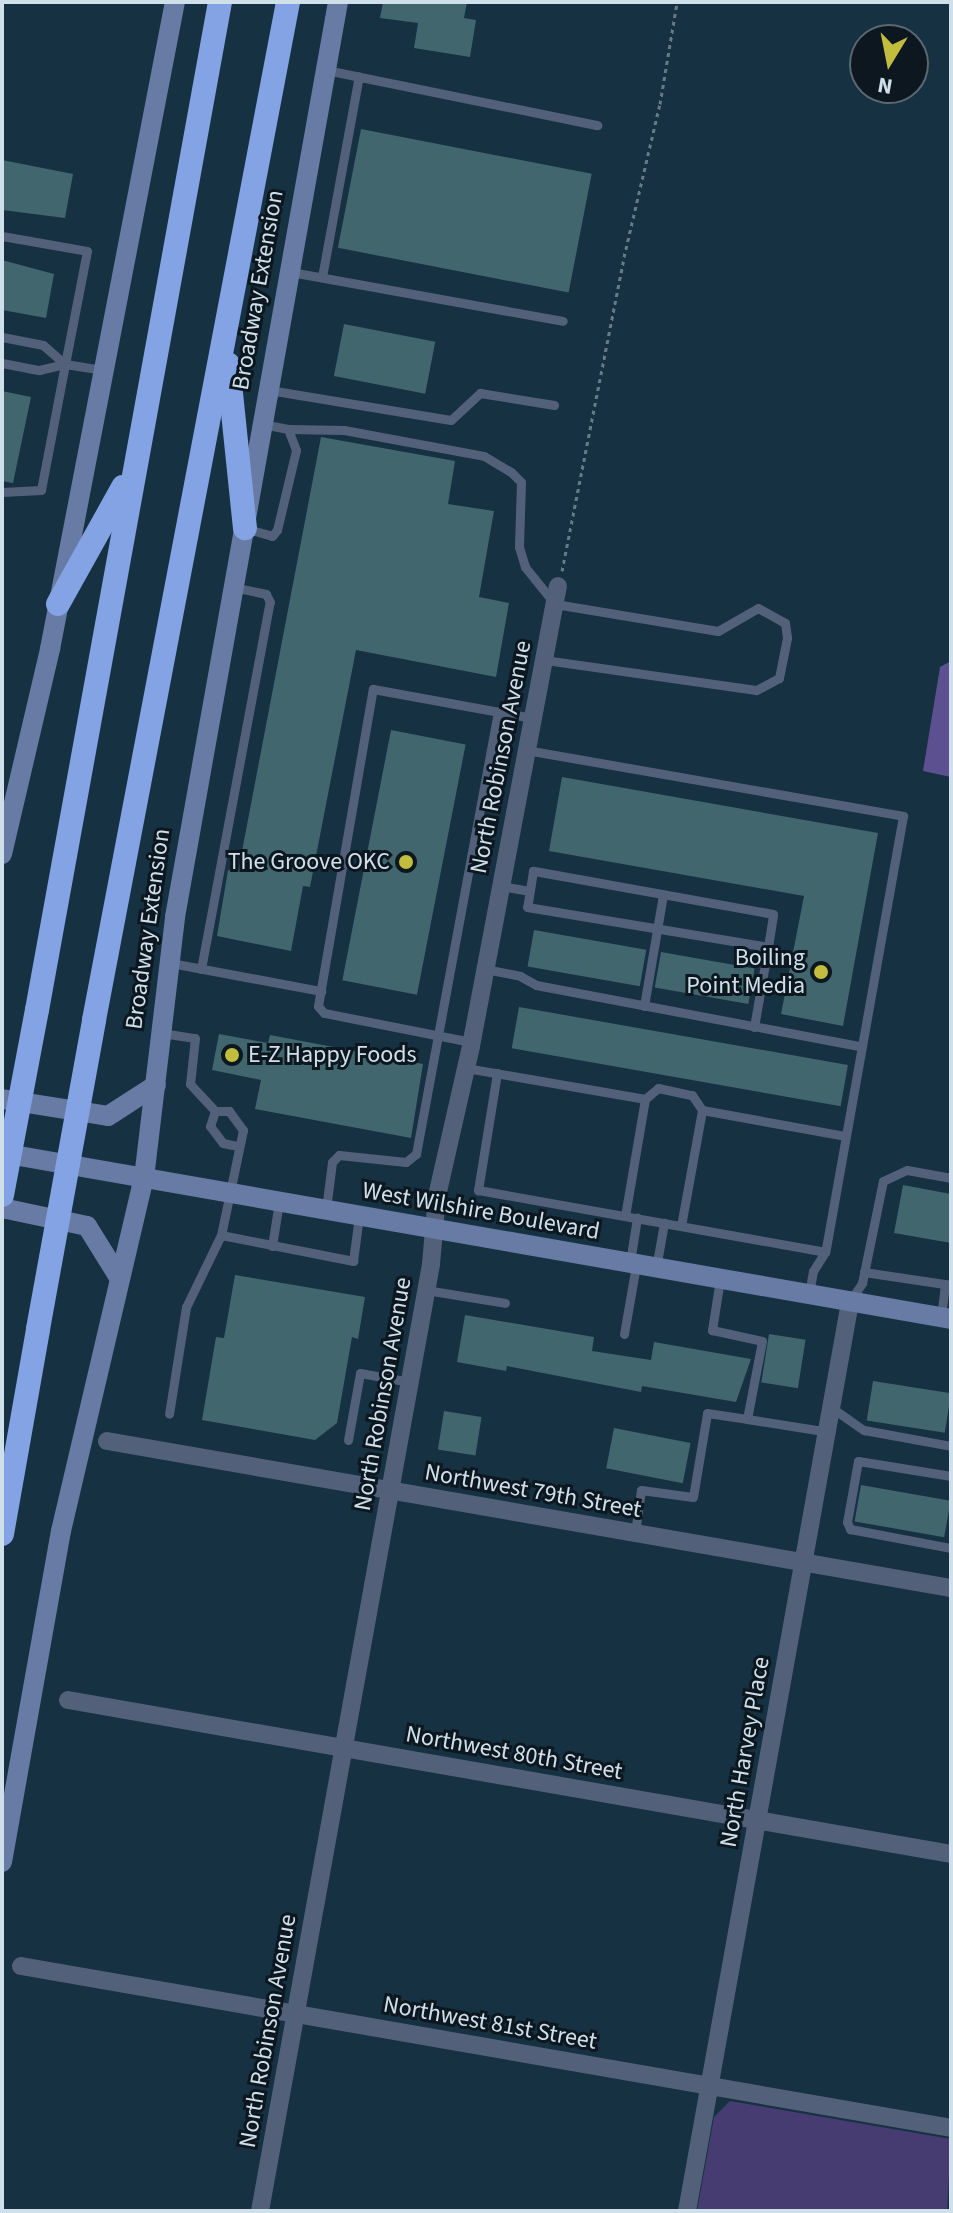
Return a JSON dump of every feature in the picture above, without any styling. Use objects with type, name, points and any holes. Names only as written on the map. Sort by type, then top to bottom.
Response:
[{"type":"highway","points":[[2,1195],[220,2]]},
{"type":"highway","name":"Broadway Extension","points":[[2,1534],[94,1020],[288,2]]},
{"type":"highway","points":[[226,336],[245,528]]},
{"type":"highway","points":[[58,604],[135,463]]},
{"type":"main road","points":[[2,854],[58,604],[101,370],[175,2]]},
{"type":"main road","name":"Broadway Extension","points":[[2,1862],[61,1531],[144,1178],[170,963],[338,2]]},
{"type":"main road","points":[[2,1099],[108,1116],[156,1085]]},
{"type":"main road","name":"West Wilshire Boulevard","points":[[2,1153],[946,1318]]},
{"type":"main road","points":[[2,1208],[87,1226],[120,1279]]},
{"type":"street","name":"North Robinson Avenue","points":[[260,2211],[410,1382],[443,1165],[466,1068],[557,595]]},
{"type":"street","name":"North Harvey Place","points":[[687,2211],[850,1302]]},
{"type":"street","name":"Northwest 79th Street","points":[[107,1441],[951,1588]]},
{"type":"street","name":"Northwest 80th Street","points":[[68,1700],[951,1854]]},
{"type":"street","name":"Northwest 81st Street","points":[[21,1966],[951,2128]]},
{"type":"lane","points":[[325,70],[597,125]]},
{"type":"lane","points":[[322,277],[359,76]]},
{"type":"lane","points":[[2,236],[87,251],[41,490],[2,492]]},
{"type":"lane","points":[[290,272],[563,321]]},
{"type":"lane","points":[[2,337],[43,345],[65,364]]},
{"type":"lane","points":[[2,363],[39,370],[65,364],[101,370]]},
{"type":"lane","points":[[269,390],[451,420],[480,393],[554,405]]},
{"type":"lane","points":[[263,424],[288,429],[344,430],[484,456],[511,472],[521,482],[523,497],[519,547],[525,567],[557,595],[718,631],[758,608],[769,610],[785,623],[785,654],[779,678],[756,690],[544,660]]},
{"type":"lane","points":[[245,528],[272,536],[282,520],[296,450],[288,429]]},
{"type":"lane","points":[[201,969],[270,602],[266,594],[234,587]]},
{"type":"lane","points":[[471,1042],[324,1013],[318,1006],[373,689],[532,718]]},
{"type":"lane","points":[[326,1210],[332,1162],[339,1155],[406,1162],[416,1154],[498,712]]},
{"type":"lane","points":[[526,750],[903,816],[825,1252],[813,1271],[809,1295]]},
{"type":"lane","points":[[754,1027],[768,947],[773,914],[533,871],[527,907],[768,947]]},
{"type":"lane","points":[[500,886],[530,891]]},
{"type":"lane","points":[[644,1006],[663,895]]},
{"type":"lane","points":[[170,963],[321,991]]},
{"type":"lane","points":[[485,969],[520,976],[536,985],[860,1046]]},
{"type":"lane","points":[[162,1033],[195,1038],[190,1084],[215,1111],[229,1111],[243,1130],[237,1146],[221,1235],[186,1307],[169,1414]]},
{"type":"lane","points":[[466,1068],[645,1099]]},
{"type":"lane","points":[[497,1073],[478,1190],[825,1252]]},
{"type":"lane","points":[[625,1216],[645,1099],[658,1088],[681,1092],[692,1095],[702,1110],[681,1226]]},
{"type":"lane","points":[[702,1110],[845,1136]]},
{"type":"lane","points":[[215,1111],[210,1126],[223,1143],[237,1146]]},
{"type":"lane","points":[[850,1302],[864,1272],[883,1181],[907,1170],[951,1178]]},
{"type":"lane","points":[[272,1246],[279,1202]]},
{"type":"lane","points":[[221,1235],[353,1261],[359,1216]]},
{"type":"lane","points":[[637,1218],[641,1265]]},
{"type":"lane","points":[[624,1334],[641,1265],[664,1223]]},
{"type":"lane","points":[[864,1272],[948,1284],[946,1318]]},
{"type":"lane","points":[[720,1279],[712,1330],[762,1341],[747,1419]]},
{"type":"lane","points":[[426,1290],[505,1303]]},
{"type":"lane","points":[[348,1440],[360,1373],[410,1382]]},
{"type":"lane","points":[[832,1408],[864,1430],[951,1446]]},
{"type":"lane","points":[[635,1533],[641,1490],[693,1497],[707,1413],[829,1432]]},
{"type":"lane","points":[[951,1476],[858,1461],[847,1522],[850,1529],[951,1548]]},
{"type":"path","points":[[557,595],[624,257],[660,104],[677,2]]},
{"type":"shaded area","points":[[951,661],[951,777],[923,771],[940,667]]},
{"type":"shaded area","points":[[730,2101],[951,2139],[947,2211],[697,2211],[714,2117]]},
{"type":"building","points":[[383,2],[467,2],[464,18],[476,20],[470,57],[414,48],[418,23],[380,18]]},
{"type":"building","points":[[361,129],[592,174],[569,293],[338,248]]},
{"type":"building","points":[[2,160],[73,174],[65,218],[2,210]]},
{"type":"building","points":[[2,260],[54,274],[46,318],[2,310]]},
{"type":"building","points":[[344,324],[435,342],[425,394],[334,376]]},
{"type":"building","points":[[2,391],[31,397],[13,483],[2,481]]},
{"type":"building","points":[[321,437],[455,461],[448,504],[494,511],[479,597],[509,603],[496,677],[356,650],[310,887],[303,886],[291,951],[217,936],[228,870],[238,872]]},
{"type":"building","points":[[391,730],[466,745],[417,995],[342,980]]},
{"type":"building","points":[[562,777],[878,833],[843,1026],[781,1014],[804,896],[549,851]]},
{"type":"building","points":[[534,930],[646,950],[640,986],[528,966]]},
{"type":"building","points":[[661,952],[755,968],[748,1004],[655,987]]},
{"type":"building","points":[[519,1007],[848,1065],[841,1106],[512,1048]]},
{"type":"building","points":[[219,1034],[268,1043],[270,1035],[423,1064],[411,1138],[255,1109],[261,1080],[212,1070]]},
{"type":"building","points":[[903,1185],[951,1194],[951,1243],[894,1233]]},
{"type":"building","points":[[235,1275],[365,1297],[358,1339],[352,1337],[337,1423],[315,1440],[202,1420],[216,1337],[224,1338]]},
{"type":"building","points":[[465,1315],[594,1337],[592,1351],[651,1360],[654,1342],[751,1359],[736,1402],[642,1386],[641,1392],[507,1366],[506,1371],[457,1362]]},
{"type":"building","points":[[769,1334],[806,1340],[798,1388],[761,1382]]},
{"type":"building","points":[[873,1381],[951,1393],[945,1433],[867,1421]]},
{"type":"building","points":[[444,1411],[482,1417],[475,1455],[438,1450]]},
{"type":"building","points":[[614,1428],[691,1443],[683,1483],[606,1468]]},
{"type":"building","points":[[861,1485],[951,1501],[944,1537],[855,1521]]},
{"type":"place","name":"The Groove OKC","points":[[406,862]]},
{"type":"place","name":"Boiling Point Media","points":[[821,972]]},
{"type":"place","name":"E-Z Happy Foods","points":[[232,1055]]}]
